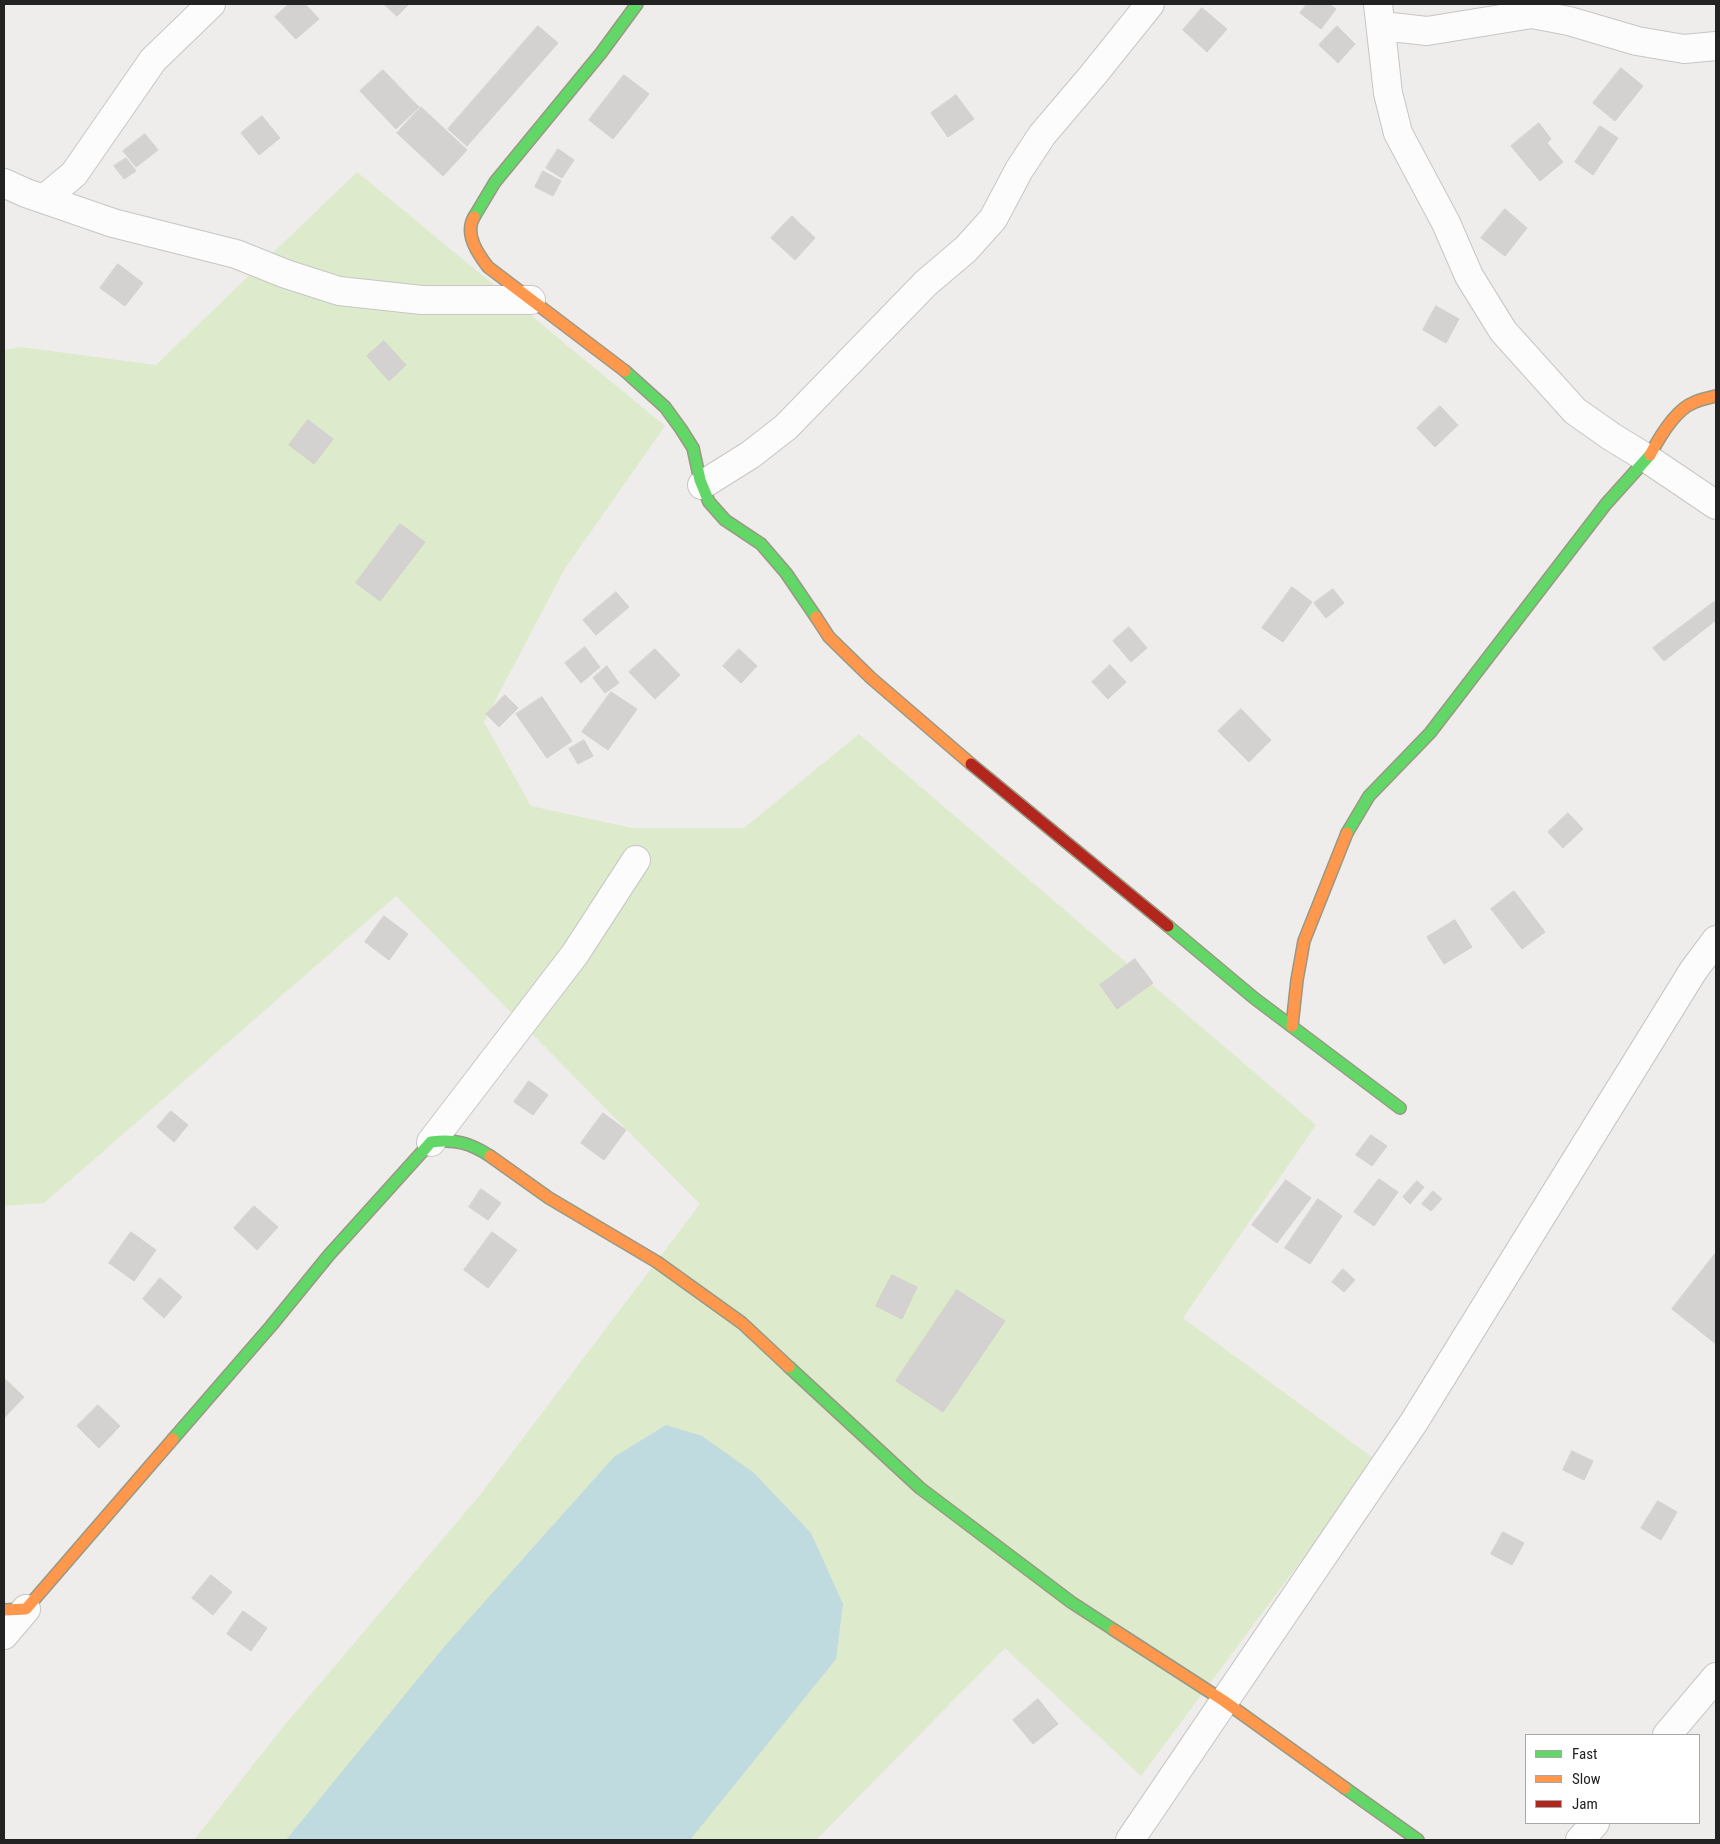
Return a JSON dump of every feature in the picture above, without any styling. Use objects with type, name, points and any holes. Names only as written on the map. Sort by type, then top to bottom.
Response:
[{"type":"street","points":[[44,199],[74,174],[153,60],[211,4]]},
{"type":"street","points":[[637,4],[601,53],[495,182],[470,222],[471,236],[476,253],[488,267],[621,368],[665,407],[692,448],[702,485],[709,502],[725,520],[761,544],[786,573],[829,637],[872,678],[951,748],[1103,871],[1254,998],[1400,1108]]},
{"type":"street","points":[[702,485],[750,455],[786,427],[926,284],[966,249],[993,219],[1019,170],[1042,135],[1150,4]]},
{"type":"street","points":[[1716,46],[1684,49],[1637,41],[1569,21],[1532,14],[1427,31],[1380,15],[1388,93],[1398,133],[1446,223],[1469,276],[1503,331],[1575,411],[1612,438],[1648,459],[1716,505]]},
{"type":"street","points":[[4,183],[113,223],[236,254],[286,274],[339,291],[422,300],[531,300]]},
{"type":"street","points":[[1292,1026],[1304,941],[1347,833],[1369,796],[1430,733],[1606,504],[1648,459],[1660,436],[1673,419],[1691,404],[1716,396]]},
{"type":"street","points":[[4,1635],[15,1609],[265,1334],[330,1256],[431,1142],[574,954],[636,860]]},
{"type":"street","points":[[1130,1840],[1414,1422],[1693,971],[1716,940]]},
{"type":"street","points":[[431,1142],[449,1140],[474,1146],[549,1198],[656,1262],[742,1323],[920,1488],[1071,1602],[1224,1701],[1418,1840]]},
{"type":"street","points":[[1669,1734],[1716,1676]]},
{"type":"street","points":[[1580,1840],[1594,1824]]},
{"type":"green space","points":[[357,172],[665,426],[564,570],[484,722],[531,806],[632,828],[744,828],[859,734],[1316,1125],[1183,1318],[1376,1460],[1141,1776],[1005,1648],[816,1840],[194,1840],[283,1727],[480,1495],[700,1204],[396,896],[44,1203],[4,1206],[4,350],[21,347],[156,365]]},
{"type":"water","points":[[666,1425],[702,1436],[754,1473],[811,1533],[843,1604],[836,1659],[690,1840],[286,1840],[444,1647],[614,1457]]},
{"type":"building","points":[[289,4],[305,4],[319,19],[296,39],[275,17]]},
{"type":"building","points":[[384,4],[409,4],[397,16]]},
{"type":"building","points":[[1307,4],[1329,4],[1336,9],[1321,29],[1300,13]]},
{"type":"building","points":[[1202,8],[1227,29],[1207,52],[1183,30]]},
{"type":"building","points":[[538,26],[558,43],[467,146],[448,129]]},
{"type":"building","points":[[1337,26],[1355,44],[1338,63],[1319,45]]},
{"type":"building","points":[[1621,68],[1643,86],[1615,121],[1593,103]]},
{"type":"building","points":[[383,70],[419,107],[396,129],[360,91]]},
{"type":"building","points":[[624,75],[649,94],[613,139],[589,120]]},
{"type":"building","points":[[956,95],[974,119],[948,137],[931,113]]},
{"type":"building","points":[[421,107],[467,150],[443,176],[397,133]]},
{"type":"building","points":[[262,116],[280,138],[259,155],[241,133]]},
{"type":"building","points":[[1539,123],[1551,139],[1547,143],[1563,162],[1540,181],[1511,146]]},
{"type":"building","points":[[1600,126],[1618,138],[1593,175],[1575,162]]},
{"type":"building","points":[[145,134],[158,150],[136,167],[123,151]]},
{"type":"building","points":[[558,149],[574,160],[562,178],[546,168]]},
{"type":"building","points":[[126,158],[136,171],[124,179],[114,166]]},
{"type":"building","points":[[543,171],[561,181],[553,196],[535,187]]},
{"type":"building","points":[[1505,209],[1527,228],[1505,256],[1481,238]]},
{"type":"building","points":[[792,216],[815,238],[795,260],[771,238]]},
{"type":"building","points":[[118,264],[143,283],[125,306],[100,288]]},
{"type":"building","points":[[1436,306],[1459,319],[1446,343],[1423,330]]},
{"type":"building","points":[[384,341],[406,365],[389,381],[367,356]]},
{"type":"building","points":[[1440,406],[1458,425],[1435,447],[1417,428]]},
{"type":"building","points":[[308,420],[333,439],[314,464],[289,445]]},
{"type":"building","points":[[400,524],[425,542],[380,601],[356,583]]},
{"type":"building","points":[[1292,587],[1312,602],[1283,642],[1262,628]]},
{"type":"building","points":[[1333,589],[1344,603],[1326,618],[1314,603]]},
{"type":"building","points":[[616,592],[629,607],[596,635],[583,620]]},
{"type":"building","points":[[1714,602],[1716,605],[1716,620],[1664,661],[1653,648]]},
{"type":"building","points":[[1129,627],[1147,648],[1131,662],[1113,641]]},
{"type":"building","points":[[585,647],[600,667],[581,683],[565,663]]},
{"type":"building","points":[[655,649],[680,675],[655,699],[629,672]]},
{"type":"building","points":[[739,649],[757,666],[741,683],[723,666]]},
{"type":"building","points":[[1110,665],[1126,682],[1108,699],[1092,682]]},
{"type":"building","points":[[607,666],[619,683],[605,693],[593,678]]},
{"type":"building","points":[[611,692],[637,709],[608,750],[582,732]]},
{"type":"building","points":[[505,695],[518,708],[499,727],[486,714]]},
{"type":"building","points":[[542,697],[572,741],[547,758],[516,714]]},
{"type":"building","points":[[1241,709],[1271,740],[1249,762],[1218,731]]},
{"type":"building","points":[[584,740],[593,756],[578,764],[569,749]]},
{"type":"building","points":[[1568,813],[1583,829],[1563,848],[1548,832]]},
{"type":"building","points":[[1514,891],[1545,932],[1522,949],[1491,909]]},
{"type":"building","points":[[384,916],[408,934],[389,960],[365,942]]},
{"type":"building","points":[[1455,920],[1472,947],[1444,964],[1427,937]]},
{"type":"building","points":[[1135,959],[1153,983],[1117,1009],[1100,985]]},
{"type":"building","points":[[529,1081],[548,1095],[533,1115],[514,1102]]},
{"type":"building","points":[[171,1111],[188,1125],[174,1142],[157,1127]]},
{"type":"building","points":[[603,1113],[626,1130],[604,1160],[581,1143]]},
{"type":"building","points":[[1371,1135],[1387,1146],[1372,1166],[1356,1155]]},
{"type":"building","points":[[1379,1179],[1398,1192],[1374,1226],[1354,1212]]},
{"type":"building","points":[[1286,1180],[1311,1198],[1277,1243],[1252,1225]]},
{"type":"building","points":[[1417,1181],[1424,1187],[1410,1204],[1403,1197]]},
{"type":"building","points":[[481,1189],[501,1203],[488,1220],[469,1207]]},
{"type":"building","points":[[1433,1191],[1442,1199],[1431,1211],[1422,1204]]},
{"type":"building","points":[[1318,1199],[1342,1216],[1310,1264],[1285,1248]]},
{"type":"building","points":[[254,1206],[278,1227],[257,1250],[234,1228]]},
{"type":"building","points":[[131,1232],[156,1250],[134,1281],[109,1263]]},
{"type":"building","points":[[492,1232],[517,1250],[488,1288],[464,1270]]},
{"type":"building","points":[[1715,1254],[1716,1256],[1716,1344],[1672,1309]]},
{"type":"building","points":[[1343,1269],[1355,1280],[1344,1292],[1332,1282]]},
{"type":"building","points":[[892,1275],[917,1287],[902,1319],[876,1306]]},
{"type":"building","points":[[160,1278],[182,1297],[164,1318],[143,1299]]},
{"type":"building","points":[[957,1290],[1005,1321],[943,1412],[896,1381]]},
{"type":"building","points":[[4,1378],[24,1397],[4,1418]]},
{"type":"building","points":[[98,1405],[120,1426],[99,1448],[77,1426]]},
{"type":"building","points":[[1572,1451],[1593,1461],[1584,1480],[1563,1470]]},
{"type":"building","points":[[1658,1501],[1677,1512],[1661,1540],[1641,1528]]},
{"type":"building","points":[[1503,1532],[1524,1543],[1512,1565],[1491,1554]]},
{"type":"building","points":[[211,1575],[232,1592],[213,1615],[192,1598]]},
{"type":"building","points":[[243,1611],[267,1628],[251,1651],[227,1634]]},
{"type":"building","points":[[1038,1699],[1058,1724],[1033,1744],[1013,1720]]},
{"type":"traffic: fast","points":[[474,217],[495,182],[601,53],[637,4]]},
{"type":"traffic: fast","points":[[625,371],[665,407],[681,429],[693,448],[700,480],[709,502],[725,520],[761,544],[786,573],[816,617]]},
{"type":"traffic: fast","points":[[1347,833],[1369,796],[1430,733],[1606,504],[1650,455]]},
{"type":"traffic: fast","points":[[1168,926],[1254,998],[1400,1108]]},
{"type":"traffic: fast","points":[[173,1439],[271,1326],[329,1255],[431,1142],[448,1141],[462,1143],[490,1156]]},
{"type":"traffic: fast","points":[[789,1367],[920,1488],[1071,1602],[1114,1630]]},
{"type":"traffic: fast","points":[[1345,1788],[1418,1840]]},
{"type":"traffic: slow","points":[[474,217],[471,223],[471,237],[480,256],[488,267],[625,371]]},
{"type":"traffic: slow","points":[[1650,455],[1663,433],[1680,412],[1696,402],[1716,396]]},
{"type":"traffic: slow","points":[[816,617],[829,637],[871,678],[971,764]]},
{"type":"traffic: slow","points":[[1292,1026],[1304,941],[1347,833]]},
{"type":"traffic: slow","points":[[490,1156],[549,1198],[657,1262],[742,1323],[789,1367]]},
{"type":"traffic: slow","points":[[4,1610],[26,1609],[173,1439]]},
{"type":"traffic: slow","points":[[1114,1630],[1224,1701],[1345,1788]]},
{"type":"traffic: jam","points":[[971,764],[1168,926]]}]
